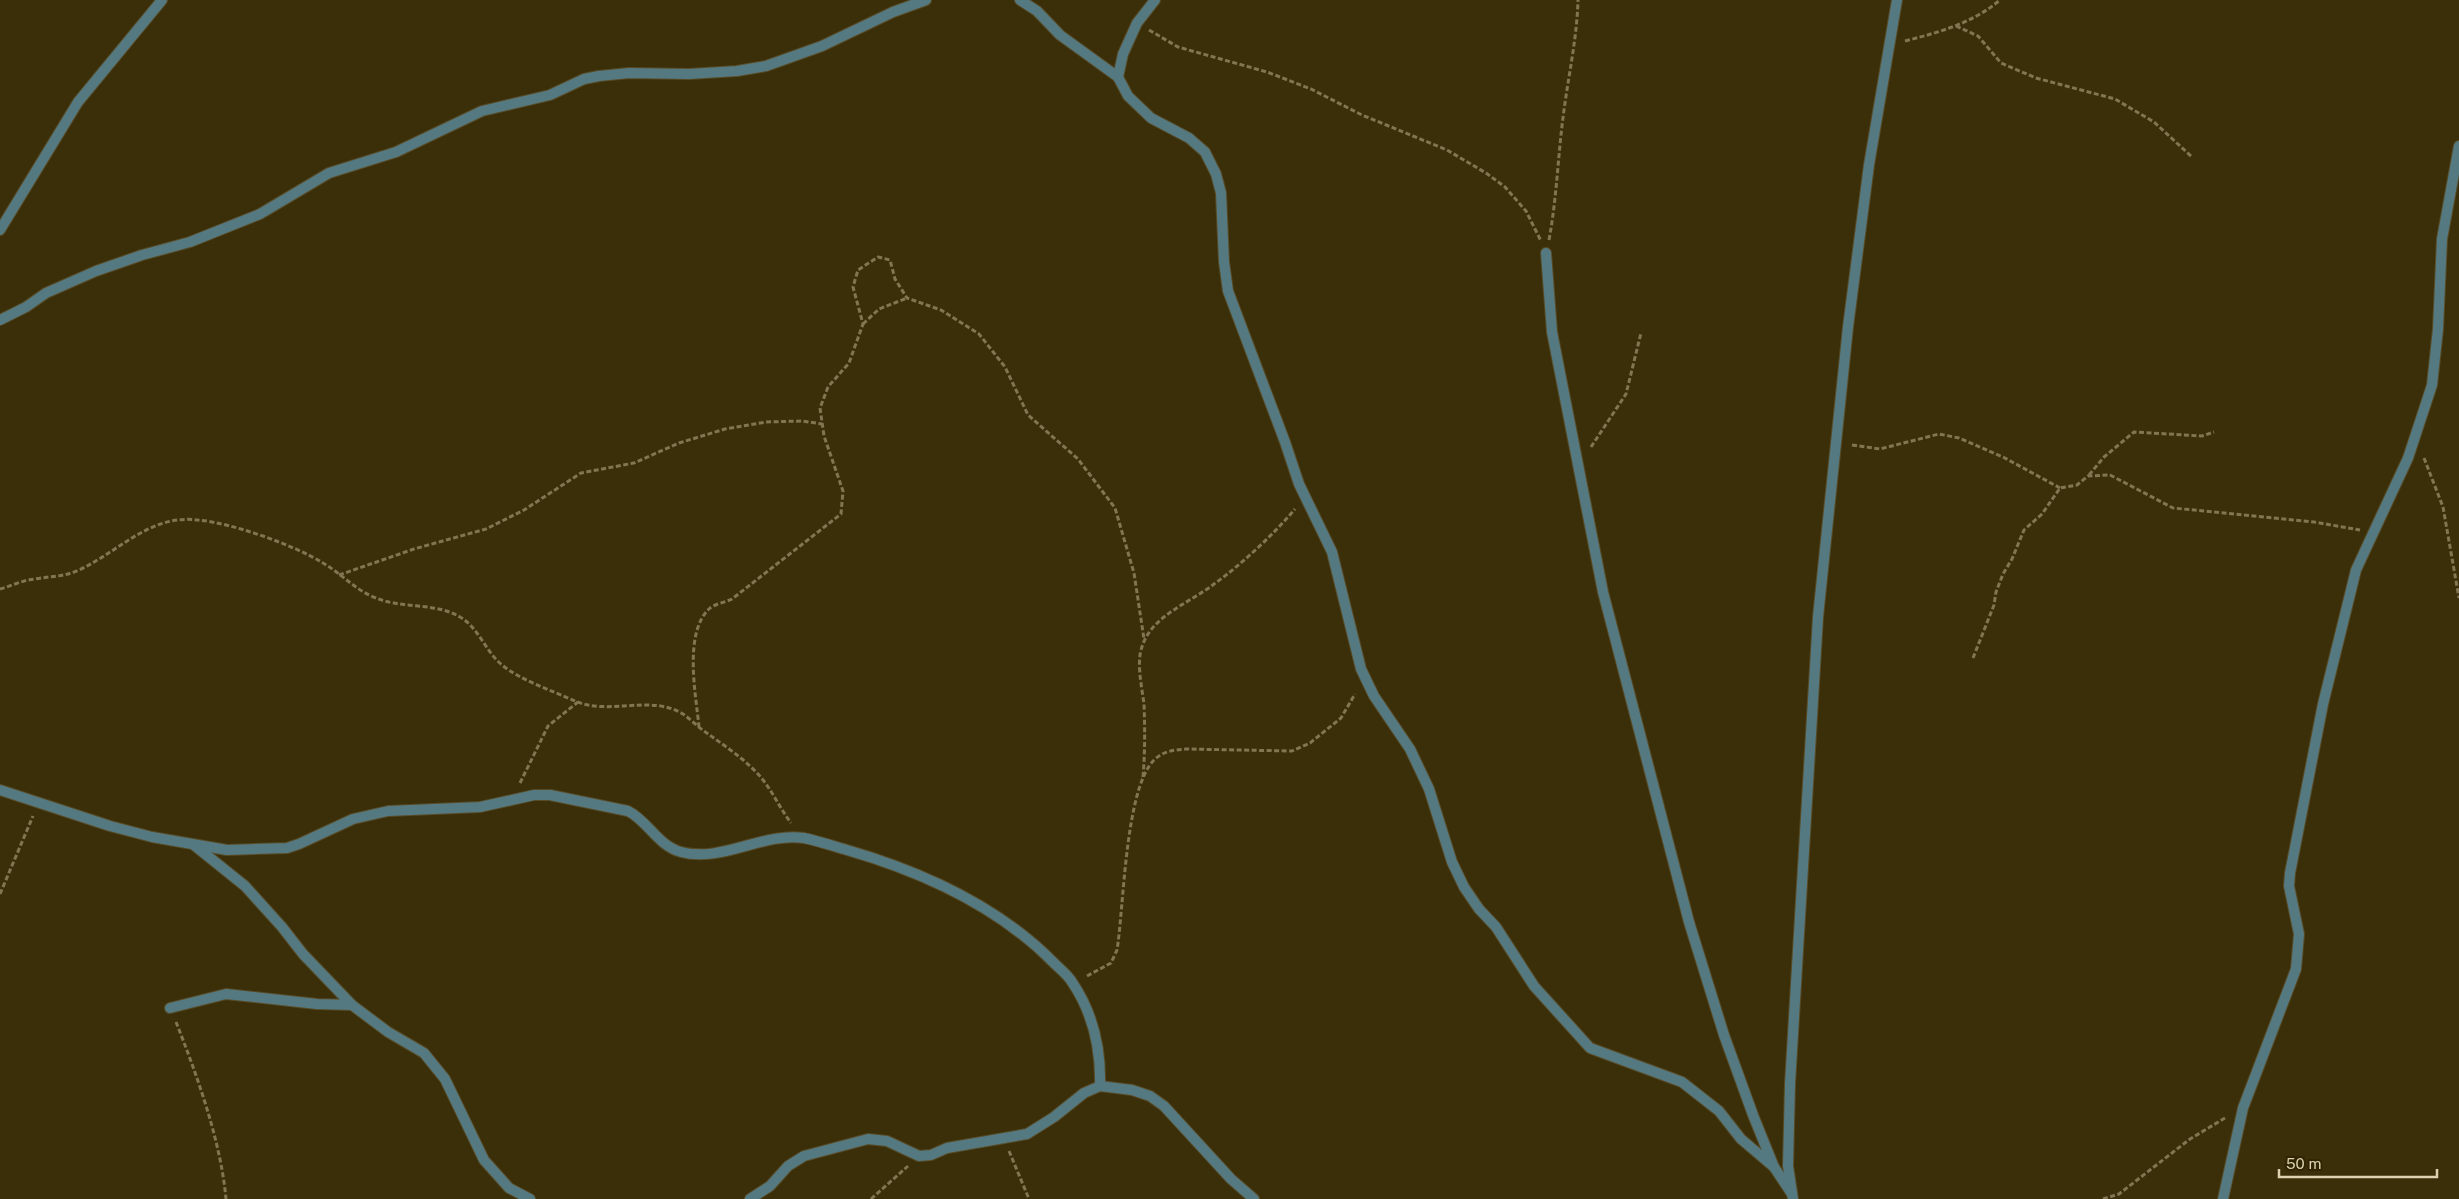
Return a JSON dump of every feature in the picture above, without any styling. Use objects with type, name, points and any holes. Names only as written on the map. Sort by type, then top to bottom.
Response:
[{"type":"street","points":[[0,230],[78,102],[162,0]]},
{"type":"street","points":[[0,320],[26,307],[46,293],[96,271],[142,255],[190,242],[260,214],[329,173],[396,152],[482,111],[550,95],[584,79],[599,76],[629,73],[689,74],[737,71],[766,66],[822,46],[893,12],[926,0]]},
{"type":"street","points":[[1020,0],[1037,11],[1060,35],[1118,77],[1128,96],[1151,118],[1189,138],[1205,152],[1216,174],[1221,193],[1224,262],[1228,291],[1305,498],[1332,552],[1361,669],[1374,696],[1410,749],[1429,789],[1452,862],[1464,887],[1479,909],[1496,927],[1534,986],[1590,1048],[1682,1082],[1719,1111],[1741,1139],[1774,1167]]},
{"type":"street","points":[[1118,77],[1123,54],[1136,23],[1155,0]]},
{"type":"street","points":[[1792,1196],[1788,1166],[1790,1084],[1818,618],[1836,442],[1869,165],[1897,0]]},
{"type":"street","points":[[2223,1199],[2243,1108],[2296,969],[2300,934],[2289,886],[2290,873],[2323,704],[2356,570],[2375,532],[2416,437],[2432,385],[2438,329],[2442,239],[2459,146]]},
{"type":"street","points":[[1546,253],[1552,332],[1603,592],[1689,922],[1724,1035],[1774,1167],[1792,1196]]},
{"type":"street","points":[[0,790],[110,826],[152,837],[227,850],[287,848],[353,819],[388,811],[480,807],[550,795],[628,811],[637,816],[670,848],[683,852],[714,853],[778,838],[804,838],[869,857],[948,889],[986,908],[1015,927],[1072,981],[1089,1015],[1098,1042],[1100,1086]]},
{"type":"street","points":[[193,844],[245,886],[282,926],[303,954],[352,1005],[388,1032],[424,1053],[445,1079],[484,1160],[509,1188],[530,1199]]},
{"type":"street","points":[[170,1008],[226,994],[317,1004],[352,1005]]},
{"type":"street","points":[[750,1199],[770,1186],[788,1166],[804,1156],[868,1138],[887,1141],[919,1156],[931,1155],[947,1148],[1027,1134],[1054,1117],[1084,1093],[1100,1086],[1132,1090],[1150,1096],[1164,1106],[1231,1179],[1254,1199]]},
{"type":"path","points":[[1546,253],[1554,210],[1564,111],[1577,28],[1578,0]]},
{"type":"path","points":[[1890,45],[1956,26],[1985,13],[2000,0]]},
{"type":"path","points":[[1136,23],[1178,47],[1267,72],[1318,92],[1362,116],[1447,150],[1486,173],[1505,187],[1526,211],[1546,253]]},
{"type":"path","points":[[1956,26],[1978,36],[2001,63],[2036,78],[2115,100],[2154,122],[2192,157]]},
{"type":"path","points":[[863,324],[853,287],[858,270],[878,257],[890,260],[895,280],[907,298],[942,310],[979,334],[1005,367],[1028,415],[1078,459],[1115,508],[1134,573],[1144,639],[1140,658],[1146,736],[1143,777],[1130,833],[1117,950],[1111,963],[1096,973],[1072,981]]},
{"type":"path","points":[[699,727],[694,668],[696,632],[711,608],[732,599],[759,576],[841,514],[843,491],[824,436],[820,408],[828,387],[849,363],[863,324],[879,309],[907,298]]},
{"type":"path","points":[[1578,466],[1626,394],[1641,333]]},
{"type":"path","points":[[339,575],[414,549],[486,529],[524,510],[580,473],[634,462],[679,443],[724,429],[766,422],[802,421],[822,424]]},
{"type":"path","points":[[1836,442],[1880,449],[1939,434],[1959,438],[2003,457],[2060,488],[2077,485],[2088,476],[2104,457],[2134,432],[2202,436],[2214,432]]},
{"type":"path","points":[[2416,437],[2443,507],[2459,598]]},
{"type":"path","points":[[2088,476],[2110,475],[2173,508],[2314,522],[2375,532]]},
{"type":"path","points":[[1973,658],[1994,605],[1996,592],[2003,574],[2012,559],[2024,530],[2042,514],[2060,488]]},
{"type":"path","points":[[1144,639],[1154,626],[1175,609],[1215,584],[1284,522],[1305,498]]},
{"type":"path","points":[[0,589],[33,579],[60,577],[79,570],[147,527],[170,521],[197,519],[229,526],[296,548],[324,563],[360,591],[378,599],[440,609],[460,617],[472,626],[488,652],[512,672],[578,702],[598,707],[664,707],[682,713],[738,756],[758,774],[804,838]]},
{"type":"path","points":[[1143,777],[1154,760],[1169,750],[1292,751],[1310,744],[1341,718],[1354,698],[1361,669]]},
{"type":"path","points":[[512,800],[548,726],[578,702]]},
{"type":"path","points":[[0,894],[40,802]]},
{"type":"path","points":[[170,1008],[202,1093],[221,1170],[226,1199]]},
{"type":"path","points":[[2103,1199],[2119,1194],[2190,1139],[2243,1108]]},
{"type":"path","points":[[998,1138],[1008,1150],[1029,1199]]},
{"type":"path","points":[[870,1199],[919,1156]]}]
